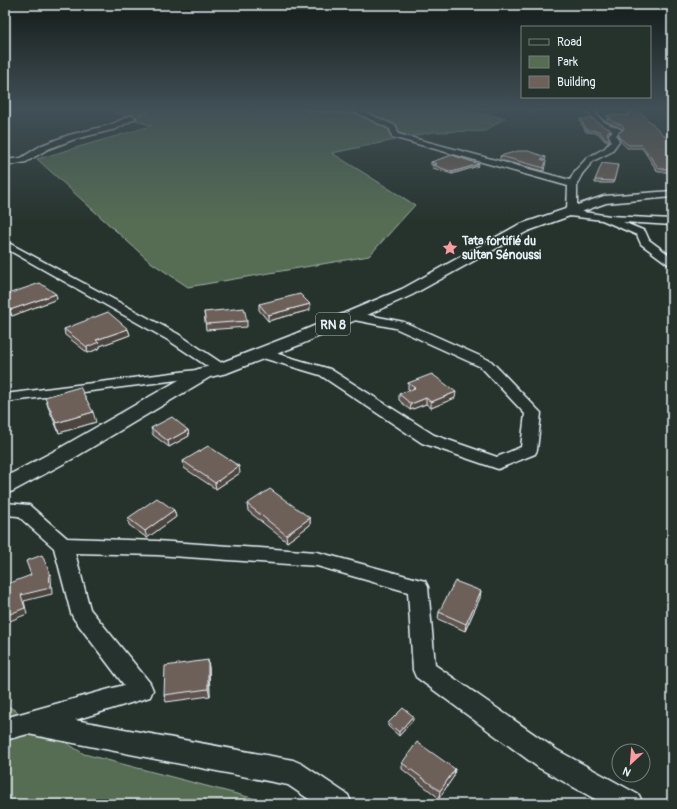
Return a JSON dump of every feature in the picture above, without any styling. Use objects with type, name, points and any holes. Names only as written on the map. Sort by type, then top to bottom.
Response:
[{"type":"main road","name":"RN 8","points":[[5,486],[67,453],[204,373],[221,369],[407,292],[523,228],[604,200],[672,194]]},
{"type":"street","points":[[5,173],[23,160],[48,146]]},
{"type":"street","points":[[432,146],[573,184]]},
{"type":"street","points":[[611,146],[608,150],[590,160],[588,164],[578,173],[573,184],[568,212],[604,217],[672,222]]},
{"type":"street","points":[[5,163],[23,160]]},
{"type":"street","points":[[590,204],[604,217],[641,233],[645,242],[672,262]]},
{"type":"street","points":[[5,244],[173,337],[221,369]]},
{"type":"street","points":[[261,353],[325,372],[428,439],[498,463],[529,450],[533,413],[486,364],[398,325],[352,316]]},
{"type":"street","points":[[5,398],[204,373]]},
{"type":"street","points":[[5,509],[23,510],[63,545],[81,613],[142,690],[5,729]]},
{"type":"street","points":[[63,545],[157,548],[317,559],[418,587],[424,670],[548,759],[630,804]]},
{"type":"street","points":[[28,723],[293,774],[339,804]]},
{"type":"green space","points":[[83,146],[367,146],[332,153],[415,205],[369,256],[188,287],[149,261],[37,159]]},
{"type":"green space","points":[[5,704],[84,754],[275,804],[5,804]]},
{"type":"building","points":[[643,146],[672,146],[672,169],[659,169]]},
{"type":"building","points":[[518,151],[528,151],[546,157],[541,159],[546,161],[544,168],[500,156]]},
{"type":"building","points":[[452,155],[479,164],[452,172],[433,165],[437,164],[431,162]]},
{"type":"building","points":[[602,163],[618,165],[614,181],[595,180]]},
{"type":"building","points":[[40,283],[56,294],[10,310],[5,306],[5,295]]},
{"type":"building","points":[[300,294],[310,304],[268,315],[259,304]]},
{"type":"building","points":[[244,308],[247,321],[206,324],[204,312]]},
{"type":"building","points":[[108,312],[128,329],[96,340],[99,342],[87,347],[64,329]]},
{"type":"building","points":[[432,374],[456,392],[431,402],[426,398],[411,404],[399,394],[415,388],[408,383]]},
{"type":"building","points":[[80,387],[93,412],[56,423],[45,397]]},
{"type":"building","points":[[172,417],[188,430],[168,441],[151,428]]},
{"type":"building","points":[[208,446],[239,466],[215,483],[183,461]]},
{"type":"building","points":[[270,489],[310,518],[286,535],[247,504]]},
{"type":"building","points":[[157,498],[174,510],[145,531],[128,518]]},
{"type":"building","points":[[42,555],[49,571],[50,588],[21,595],[25,608],[5,616],[5,585],[31,575],[26,561]]},
{"type":"building","points":[[455,581],[481,591],[466,624],[439,612]]},
{"type":"building","points":[[208,660],[208,689],[164,695],[165,666]]},
{"type":"building","points":[[403,708],[413,716],[399,732],[388,723]]},
{"type":"building","points":[[417,742],[455,769],[440,791],[402,763]]},
{"type":"place","name":"Tata fortifié du sultan Sénoussi","points":[[450,248]]}]
